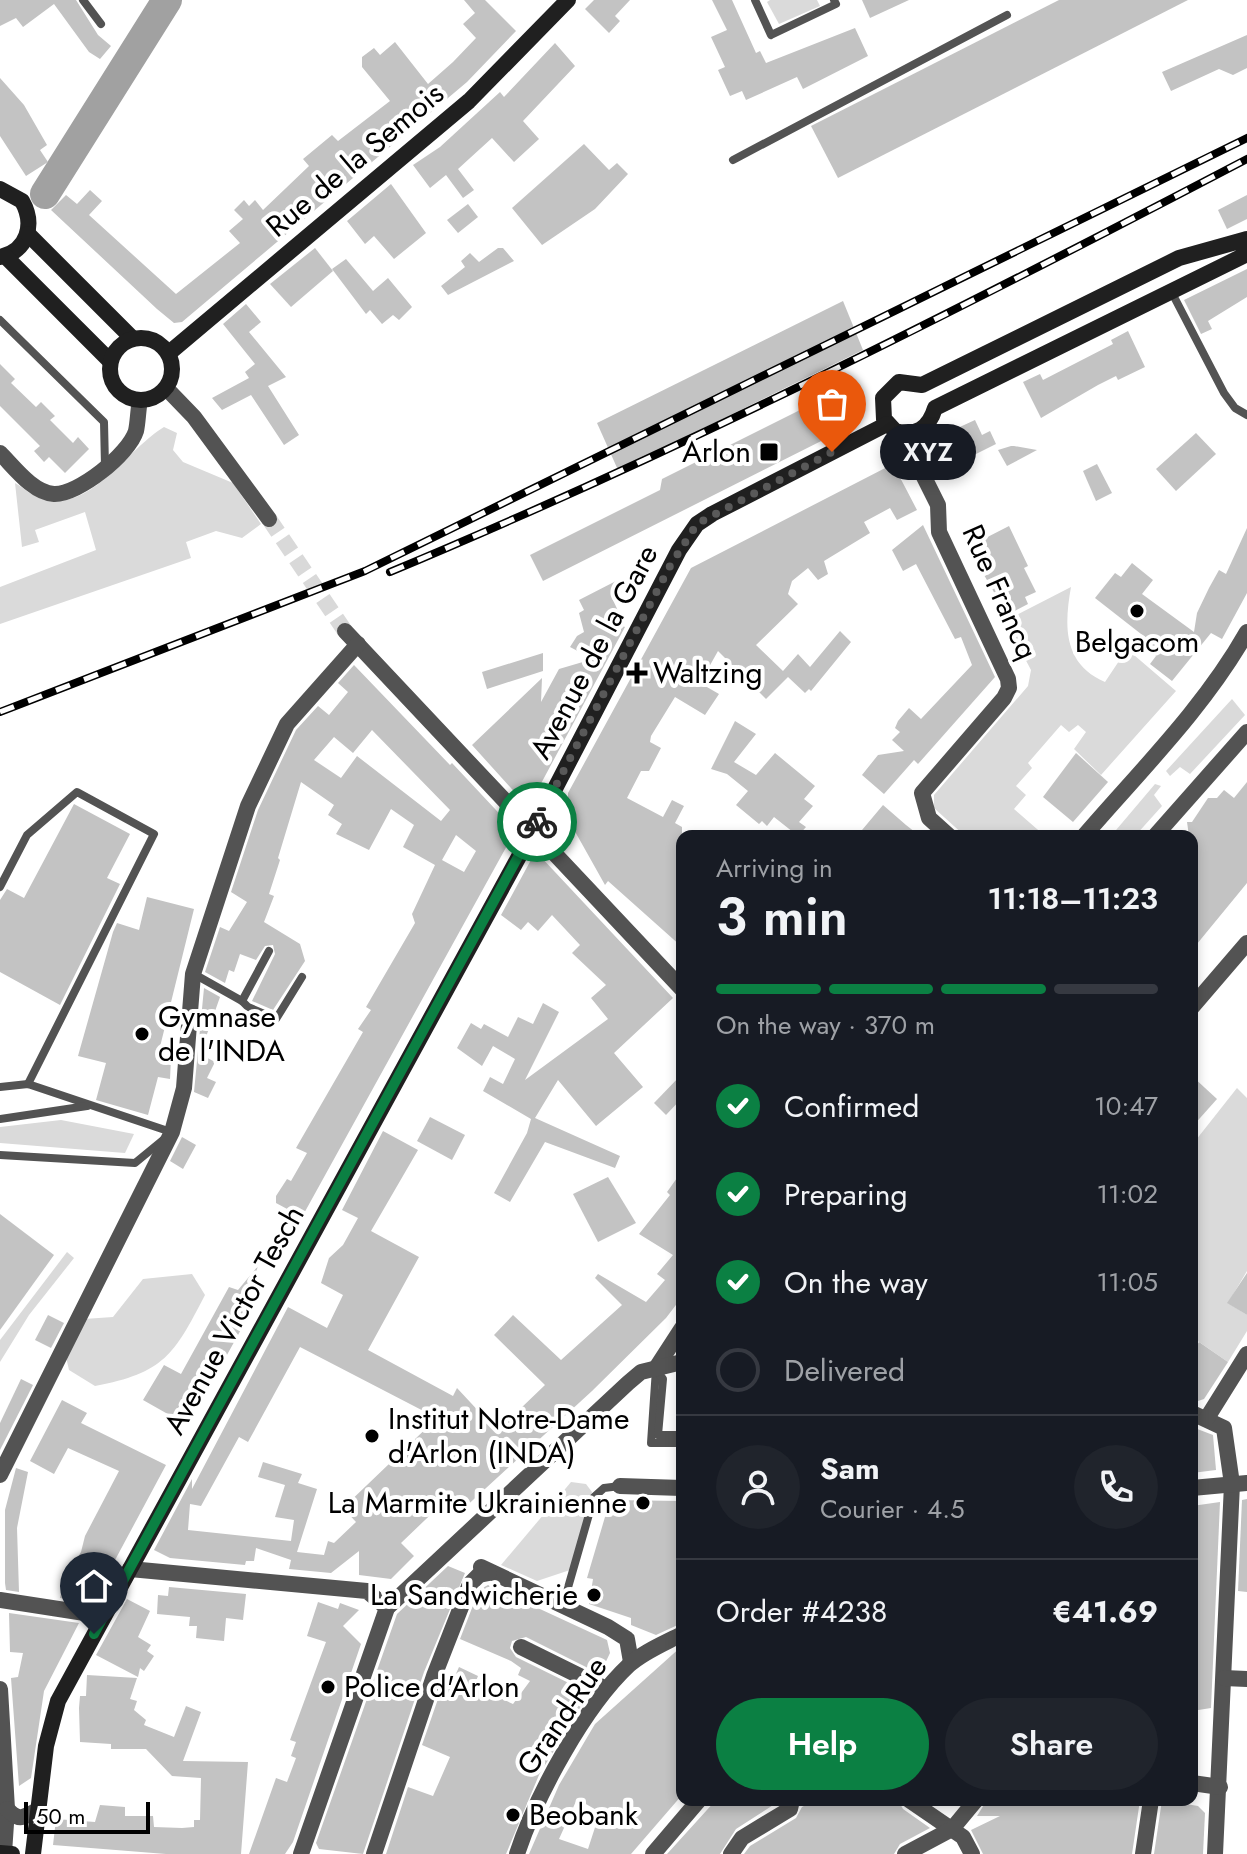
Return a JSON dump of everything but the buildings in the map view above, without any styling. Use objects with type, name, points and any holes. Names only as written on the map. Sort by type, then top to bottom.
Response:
[{"type":"main road","name":"Rue de la Semois","points":[[169,353],[469,101],[568,0]]},
{"type":"main road","points":[[1,187],[13,194],[28,211],[28,234],[15,252],[2,256],[110,361]]},
{"type":"main road","points":[[28,234],[132,338]]},
{"type":"main road","points":[[1247,239],[1179,258],[922,385],[899,382],[887,391],[881,406],[887,424],[902,433],[924,428],[935,408],[1247,254]]},
{"type":"main road","points":[[132,338],[153,339],[169,353],[172,371],[166,388],[159,395],[140,400],[115,388],[110,361],[114,351],[132,338]]},
{"type":"main road","name":"Avenue de la Gare","points":[[534,829],[670,566],[697,524],[887,424]]},
{"type":"main road","name":"Avenue Victor Tesch","points":[[33,1854],[46,1746],[58,1701],[534,829]]},
{"type":"main road","points":[[2,1853],[12,1854]]},
{"type":"street","points":[[166,388],[194,417],[269,519]]},
{"type":"street","points":[[0,453],[32,484],[52,494],[74,491],[105,466],[136,432],[140,400]]},
{"type":"street","name":"Rue Francq","points":[[902,433],[938,505],[939,532],[1008,679],[1009,688],[1004,698],[922,793],[929,818],[942,830]]},
{"type":"street","points":[[345,631],[676,983]]},
{"type":"street","points":[[1089,830],[1225,671],[1247,632]]},
{"type":"street","points":[[0,1475],[172,1132],[184,1088],[193,974],[248,806],[280,738],[358,644]]},
{"type":"street","points":[[1160,830],[1246,733]]},
{"type":"street","points":[[1198,999],[1247,943]]},
{"type":"street","points":[[656,1368],[676,1342]]},
{"type":"street","points":[[1215,1854],[1224,1678],[1240,1484],[1224,1428],[1200,1415],[1247,1354]]},
{"type":"street","points":[[301,1851],[387,1608],[628,1383],[641,1372],[676,1363]]},
{"type":"street","points":[[1198,1488],[1240,1484]]},
{"type":"street","points":[[620,1486],[676,1488]]},
{"type":"street","points":[[130,1569],[367,1591],[387,1608]]},
{"type":"street","points":[[374,1854],[434,1676],[470,1584],[485,1569],[627,1639],[631,1662]]},
{"type":"street","points":[[0,1600],[104,1616]]},
{"type":"street","name":"Grand-Rue","points":[[517,1854],[548,1781],[606,1689],[631,1662],[676,1637]]},
{"type":"street","points":[[521,1647],[551,1655],[606,1689]]},
{"type":"street","points":[[1224,1678],[1247,1679]]},
{"type":"street","points":[[0,1689],[7,1809],[2,1853]]},
{"type":"street","points":[[1198,1784],[1220,1787]]},
{"type":"street","points":[[653,1854],[694,1806]]},
{"type":"street","points":[[731,1854],[742,1838],[791,1806]]},
{"type":"street","points":[[918,1806],[963,1837],[972,1854]]},
{"type":"street","points":[[909,1853],[952,1829],[971,1806]]},
{"type":"street","points":[[1143,1854],[1150,1806]]},
{"type":"street","points":[[7,1809],[22,1819],[36,1811]]},
{"type":"lane","points":[[83,0],[101,24]]},
{"type":"lane","points":[[755,0],[771,35],[836,4],[834,0]]},
{"type":"lane","points":[[733,160],[1007,15]]},
{"type":"lane","points":[[1171,290],[1224,393],[1235,408],[1247,415]]},
{"type":"lane","points":[[0,320],[104,422],[105,466]]},
{"type":"lane","points":[[0,887],[27,835],[77,792],[154,834],[28,1084]]},
{"type":"lane","points":[[242,1001],[269,951]]},
{"type":"lane","points":[[193,974],[248,1007],[276,1019],[302,977]]},
{"type":"lane","points":[[0,1087],[28,1084],[172,1132]]},
{"type":"lane","points":[[0,1119],[87,1106]]},
{"type":"lane","points":[[0,1155],[133,1166],[172,1132]]},
{"type":"lane","points":[[656,1368],[663,1379],[658,1435],[676,1435]]},
{"type":"lane","points":[[656,1368],[651,1443],[676,1443]]},
{"type":"lane","points":[[563,1606],[594,1497],[604,1488],[620,1486]]},
{"type":"shaded area","points":[[817,0],[820,6],[779,24],[767,2]]},
{"type":"shaded area","points":[[164,427],[177,433],[173,450],[183,462],[233,483],[261,524],[242,538],[216,531],[186,542],[191,558],[0,624],[0,587],[96,550],[85,512],[35,530],[39,542],[22,547],[15,483],[43,499],[61,501],[77,497],[108,476]]},
{"type":"shaded area","points":[[1071,587],[1068,629],[1074,654],[1081,665],[1105,682],[1127,649],[1176,691],[1101,775],[1074,749],[1086,732],[1078,725],[1069,732],[1061,725],[1028,763],[1032,768],[1016,786],[1026,795],[1014,809],[1038,830],[958,830],[934,808],[934,795],[1028,686],[1031,670],[1005,621]]},
{"type":"shaded area","points":[[1232,699],[1245,715],[1190,774],[1180,767],[1170,776],[1166,771]]},
{"type":"shaded area","points":[[1155,784],[1161,786],[1154,795],[1162,806],[1140,830],[1116,830]]},
{"type":"shaded area","points":[[1237,1088],[1247,1098],[1247,1271],[1228,1303],[1247,1315],[1247,1331],[1228,1362],[1198,1341],[1198,1137]]},
{"type":"shaded area","points":[[61,1120],[134,1134],[125,1153],[0,1143],[0,1127]]},
{"type":"shaded area","points":[[67,1252],[74,1258],[29,1315],[0,1362],[0,1340]]},
{"type":"shaded area","points":[[192,1274],[205,1295],[175,1347],[164,1358],[137,1375],[95,1386],[69,1370],[66,1357],[84,1319],[113,1317],[143,1279]]},
{"type":"shaded area","points":[[571,1482],[586,1484],[592,1492],[570,1570],[537,1581],[501,1565]]},
{"type":"waterway","points":[[45,194],[167,0]]},
{"type":"tunnel","points":[[269,519],[345,631]]},
{"type":"railway","points":[[0,712],[365,571],[1247,138]]},
{"type":"railway","points":[[390,572],[608,477],[823,375],[1247,159]]},
{"type":"way so far","points":[[537,822],[670,566],[697,524],[832,452]]},
{"type":"place","name":"Arlon","points":[[769,452]]},
{"type":"place","name":"XYZ","points":[[832,452]]},
{"type":"place","name":"Belgacom","points":[[1137,611]]},
{"type":"place","name":"Waltzing","points":[[637,673]]},
{"type":"place","name":"Gymnase de l'INDA","points":[[142,1034]]},
{"type":"place","name":"Institut Notre-Dame d'Arlon (INDA)","points":[[372,1436]]},
{"type":"place","name":"La Marmite Ukrainienne","points":[[643,1503]]},
{"type":"place","name":"La Sandwicherie","points":[[594,1595]]},
{"type":"place","name":"Police d'Arlon","points":[[328,1687]]},
{"type":"place","name":"Beobank","points":[[513,1815]]},
{"type":"route","points":[[94,1634],[537,822]]}]
